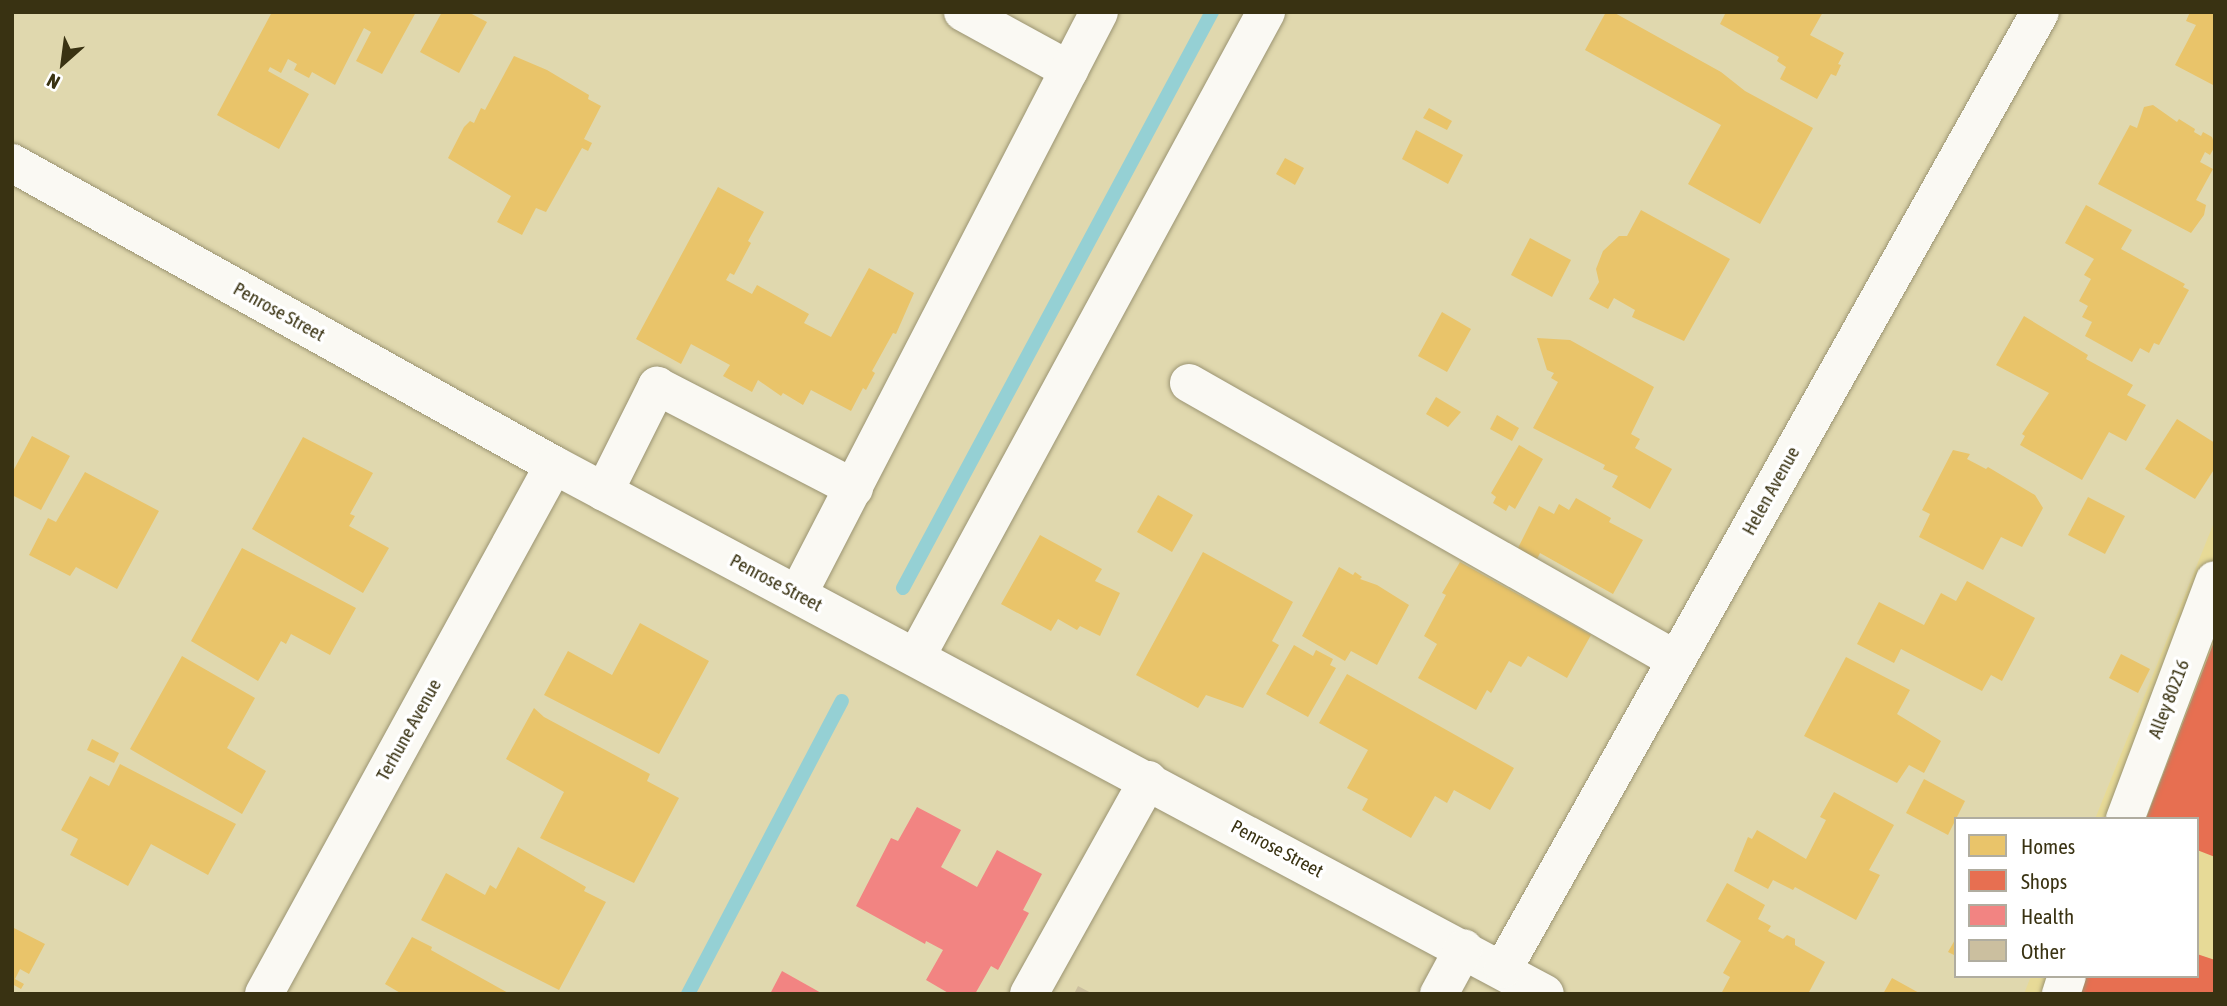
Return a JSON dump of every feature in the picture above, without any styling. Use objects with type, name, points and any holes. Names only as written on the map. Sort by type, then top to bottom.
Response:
[{"type":"street","points":[[963,12],[1069,70]]},
{"type":"street","points":[[798,594],[1099,12]]},
{"type":"street","points":[[916,657],[1266,12]]},
{"type":"street","name":"Helen Avenue","points":[[1503,969],[2040,12]]},
{"type":"street","name":"Penrose Street","points":[[12,163],[554,465],[1464,948],[1545,994]]},
{"type":"street","points":[[1189,383],[1676,660]]},
{"type":"street","points":[[604,492],[657,386],[854,488]]},
{"type":"street","name":"Terhune Avenue","points":[[264,994],[554,465]]},
{"type":"street","name":"Alley 80216","points":[[2126,817],[2215,580]]},
{"type":"street","points":[[1029,994],[1148,780]]},
{"type":"street","points":[[1439,994],[1464,948]]},
{"type":"shaded area","points":[[2215,520],[2215,994],[2024,994],[2030,978],[2199,978],[2199,817],[2096,817]]},
{"type":"building: Homes","points":[[272,12],[416,12],[382,74],[356,61],[371,32],[364,28],[335,85],[312,72],[309,78],[294,70],[297,64],[288,59],[281,73],[270,67],[268,71],[309,94],[279,149],[217,115]]},
{"type":"building: Homes","points":[[442,12],[468,12],[487,22],[459,73],[420,52]]},
{"type":"building: Homes","points":[[1606,12],[1613,12],[1721,72],[1745,91],[1813,128],[1760,224],[1688,184],[1721,125],[1585,50]]},
{"type":"building: Homes","points":[[1726,12],[1823,12],[1810,35],[1844,53],[1836,76],[1831,74],[1817,99],[1780,79],[1786,67],[1777,61],[1779,57],[1720,24]]},
{"type":"building: Homes","points":[[2190,12],[2215,12],[2215,86],[2175,65],[2196,25],[2186,21]]},
{"type":"building: Homes","points":[[514,56],[547,70],[589,95],[588,99],[601,106],[584,139],[592,143],[588,151],[582,148],[546,212],[536,208],[522,235],[497,222],[511,196],[448,158],[464,127],[470,121],[474,123],[481,108],[485,110]]},
{"type":"building: Homes","points":[[2153,105],[2177,122],[2179,119],[2195,129],[2194,132],[2201,136],[2203,132],[2212,137],[2215,146],[2210,155],[2205,152],[2200,162],[2213,169],[2196,200],[2206,205],[2204,215],[2191,233],[2098,184],[2130,125],[2137,128],[2144,107]]},
{"type":"building: Homes","points":[[1429,108],[1452,121],[1447,130],[1423,118]]},
{"type":"building: Homes","points":[[1416,130],[1463,155],[1448,184],[1402,159]]},
{"type":"building: Homes","points":[[1285,158],[1304,168],[1295,185],[1276,174]]},
{"type":"building: Homes","points":[[718,187],[764,212],[734,275],[730,273],[726,280],[752,294],[757,285],[809,314],[804,323],[831,337],[869,268],[914,293],[896,334],[893,333],[872,371],[875,373],[866,390],[863,388],[851,411],[811,390],[803,405],[783,393],[781,396],[758,380],[752,392],[723,376],[730,365],[691,344],[681,364],[636,339]]},
{"type":"building: Homes","points":[[2086,205],[2132,230],[2121,249],[2185,284],[2183,287],[2189,290],[2159,345],[2154,343],[2149,353],[2140,348],[2132,362],[2085,336],[2092,322],[2082,317],[2088,306],[2079,301],[2091,279],[2084,275],[2094,259],[2065,243]]},
{"type":"building: Homes","points":[[1641,210],[1730,259],[1684,341],[1632,317],[1635,310],[1614,298],[1608,309],[1589,299],[1599,282],[1596,269],[1603,251],[1619,236],[1627,236]]},
{"type":"building: Homes","points":[[1530,238],[1571,260],[1552,297],[1511,275]]},
{"type":"building: Homes","points":[[1442,312],[1471,329],[1447,372],[1418,356]]},
{"type":"building: Homes","points":[[2024,316],[2088,355],[2086,359],[2133,385],[2127,395],[2146,405],[2126,441],[2109,432],[2082,480],[2020,445],[2025,436],[2022,434],[2049,393],[1996,365]]},
{"type":"building: Homes","points":[[1537,338],[1570,340],[1654,387],[1631,434],[1640,439],[1635,448],[1672,469],[1650,509],[1612,487],[1618,476],[1603,469],[1605,465],[1533,428],[1558,382],[1551,378],[1554,373],[1547,370]]},
{"type":"building: Homes","points":[[1436,397],[1461,412],[1448,427],[1426,414]]},
{"type":"building: Homes","points":[[1497,415],[1519,428],[1512,441],[1490,429]]},
{"type":"building: Homes","points":[[2177,419],[2215,443],[2215,468],[2195,499],[2145,469]]},
{"type":"building: Homes","points":[[32,436],[70,456],[41,510],[12,495],[12,473]]},
{"type":"building: Homes","points":[[303,437],[373,473],[350,514],[355,516],[349,526],[389,548],[363,593],[252,529]]},
{"type":"building: Homes","points":[[1519,445],[1543,459],[1515,509],[1509,505],[1506,511],[1493,503],[1496,497],[1491,493]]},
{"type":"building: Homes","points":[[1953,450],[1970,454],[1967,459],[1986,469],[1988,467],[2035,495],[2043,508],[2022,547],[2001,537],[1983,570],[1919,537],[1930,514],[1922,510]]},
{"type":"building: Homes","points":[[85,472],[159,511],[117,589],[76,567],[70,576],[29,555],[48,518],[56,522]]},
{"type":"building: Homes","points":[[1158,495],[1193,515],[1172,552],[1137,532]]},
{"type":"building: Homes","points":[[2088,497],[2125,516],[2105,554],[2068,535]]},
{"type":"building: Homes","points":[[1576,498],[1611,518],[1609,522],[1643,540],[1613,594],[1540,553],[1534,565],[1515,554],[1539,506],[1554,514],[1559,504],[1569,510]]},
{"type":"building: Homes","points":[[1040,535],[1102,569],[1095,581],[1120,593],[1100,636],[1080,626],[1077,630],[1058,619],[1051,631],[1001,604]]},
{"type":"building: Homes","points":[[242,548],[356,608],[330,655],[291,634],[286,644],[281,641],[258,681],[191,641]]},
{"type":"building: Homes","points":[[1203,552],[1293,602],[1272,641],[1279,645],[1243,708],[1206,695],[1198,708],[1136,675]]},
{"type":"building: Homes","points":[[1460,562],[1591,635],[1567,678],[1528,656],[1521,667],[1509,661],[1491,693],[1487,690],[1476,710],[1418,678],[1437,644],[1424,636],[1446,595],[1442,593]]},
{"type":"building: Homes","points":[[1339,567],[1353,575],[1355,572],[1362,577],[1360,579],[1377,585],[1409,605],[1377,665],[1351,651],[1345,661],[1302,636]]},
{"type":"building: Homes","points":[[1967,581],[2035,618],[2002,681],[1991,675],[1982,691],[1901,649],[1894,663],[1857,644],[1879,602],[1924,625],[1941,593],[1956,601]]},
{"type":"building: Homes","points":[[640,623],[709,661],[659,754],[544,695],[568,651],[612,675]]},
{"type":"building: Homes","points":[[1294,645],[1313,656],[1316,650],[1333,659],[1330,665],[1336,668],[1308,717],[1266,694]]},
{"type":"building: Homes","points":[[2121,654],[2150,669],[2138,693],[2109,678]]},
{"type":"building: Homes","points":[[182,656],[255,698],[227,748],[266,771],[242,814],[130,749]]},
{"type":"building: Homes","points":[[1846,657],[1910,690],[1897,714],[1941,741],[1924,773],[1909,765],[1897,783],[1804,736]]},
{"type":"building: Homes","points":[[1347,674],[1514,768],[1490,810],[1454,790],[1447,803],[1435,796],[1411,838],[1362,810],[1368,799],[1347,788],[1368,750],[1319,723]]},
{"type":"building: Homes","points":[[534,708],[544,717],[650,774],[647,781],[679,798],[634,883],[540,838],[564,792],[506,759]]},
{"type":"building: Homes","points":[[92,739],[119,753],[114,763],[87,750]]},
{"type":"building: Homes","points":[[120,764],[236,824],[208,875],[151,844],[128,886],[70,855],[78,839],[61,830],[90,776],[109,786]]},
{"type":"building: Homes","points":[[1924,779],[1965,801],[1957,817],[1954,817],[1948,835],[1906,813]]},
{"type":"building: Homes","points":[[1834,792],[1894,825],[1869,870],[1880,875],[1856,920],[1795,887],[1793,890],[1773,880],[1768,889],[1734,871],[1748,837],[1752,839],[1757,830],[1806,859],[1826,820],[1820,817]]},
{"type":"building: Homes","points":[[518,847],[586,887],[584,891],[606,902],[559,990],[421,920],[446,873],[485,895],[490,885],[496,889]]},
{"type":"building: Homes","points":[[1727,883],[1765,905],[1758,919],[1771,926],[1768,931],[1783,939],[1787,935],[1795,939],[1795,945],[1825,962],[1808,994],[1721,994],[1730,977],[1723,973],[1741,941],[1706,921]]},
{"type":"building: Homes","points":[[12,927],[45,944],[29,974],[20,969],[15,979],[24,984],[21,989],[12,984]]},
{"type":"building: Homes","points":[[412,937],[510,994],[402,994],[385,984]]},
{"type":"building: Homes","points":[[1954,942],[1954,955],[1948,952]]},
{"type":"building: Homes","points":[[1892,978],[1921,994],[1883,994]]},
{"type":"building: Shops","points":[[2215,639],[2215,857],[2199,851],[2199,817],[2147,817]]},
{"type":"building: Shops","points":[[2199,955],[2215,960],[2215,994],[2079,994],[2085,978],[2199,978]]},
{"type":"building: Health","points":[[917,807],[961,830],[941,867],[977,887],[997,850],[1042,874],[1023,910],[1029,913],[998,970],[991,966],[975,994],[950,994],[926,980],[943,950],[926,941],[925,944],[856,906],[891,838],[898,841]]},
{"type":"building: Health","points":[[782,971],[823,994],[770,994]]},
{"type":"building: Other","points":[[1078,986],[1093,994],[1074,994]]},
{"type":"waterway","points":[[903,588],[1212,12]]},
{"type":"waterway","points":[[688,994],[842,701]]}]
